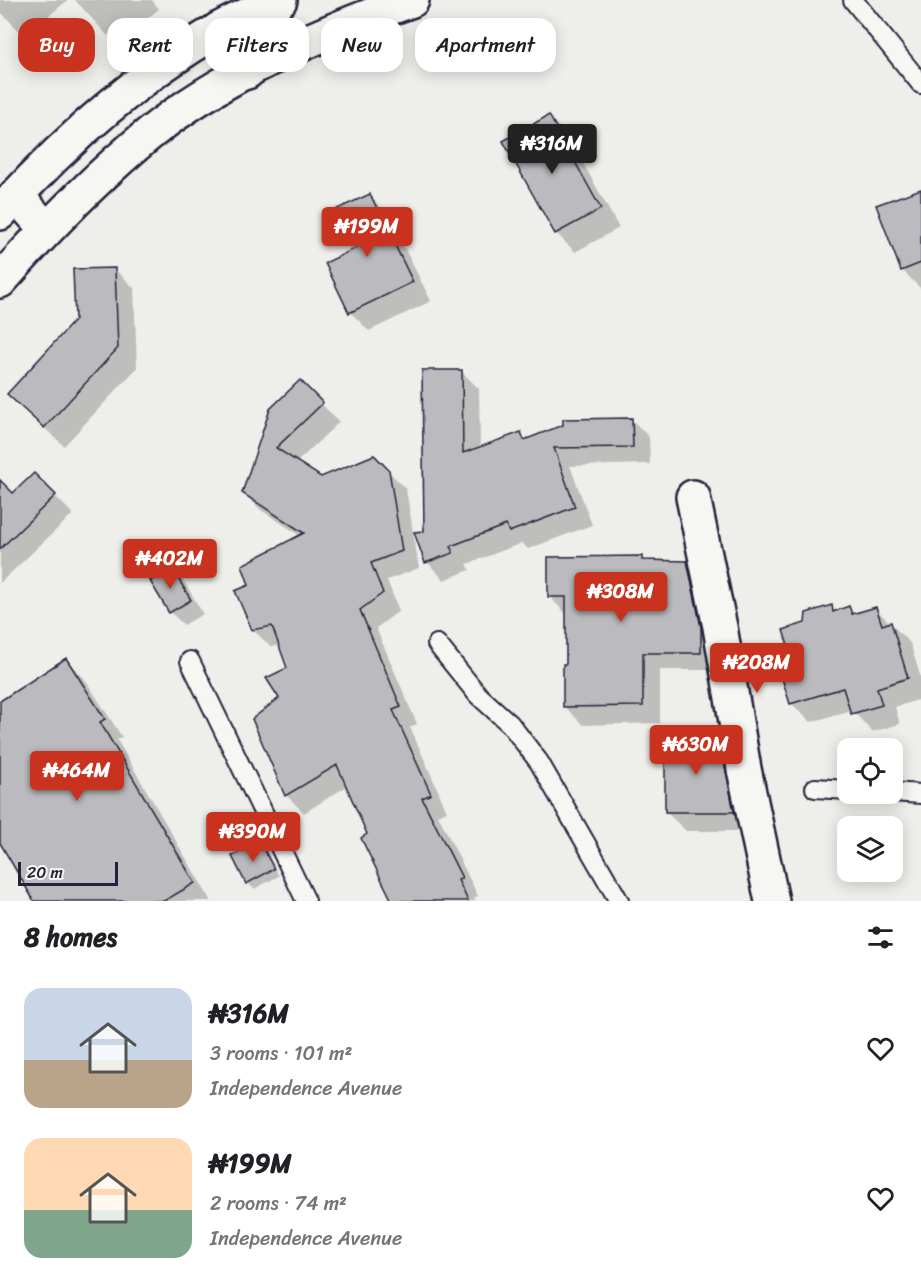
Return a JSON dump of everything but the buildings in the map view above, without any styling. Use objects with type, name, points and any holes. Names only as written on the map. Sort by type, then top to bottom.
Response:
[{"type":"main road","points":[[242,18],[280,0]]},
{"type":"main road","points":[[309,41],[403,1]]},
{"type":"main road","points":[[46,229],[8,204],[87,124],[147,75],[205,38]]},
{"type":"main road","points":[[0,281],[46,229],[107,170],[150,133],[193,103],[247,72]]},
{"type":"main road","points":[[693,497],[720,627],[744,769],[772,901]]},
{"type":"lane","points":[[853,0],[921,84]]},
{"type":"lane","points":[[437,644],[478,695],[510,724],[539,762],[619,901]]},
{"type":"lane","points":[[190,661],[306,901]]},
{"type":"lane","points":[[815,788],[837,789]]},
{"type":"lane","points":[[903,793],[921,794]]}]
